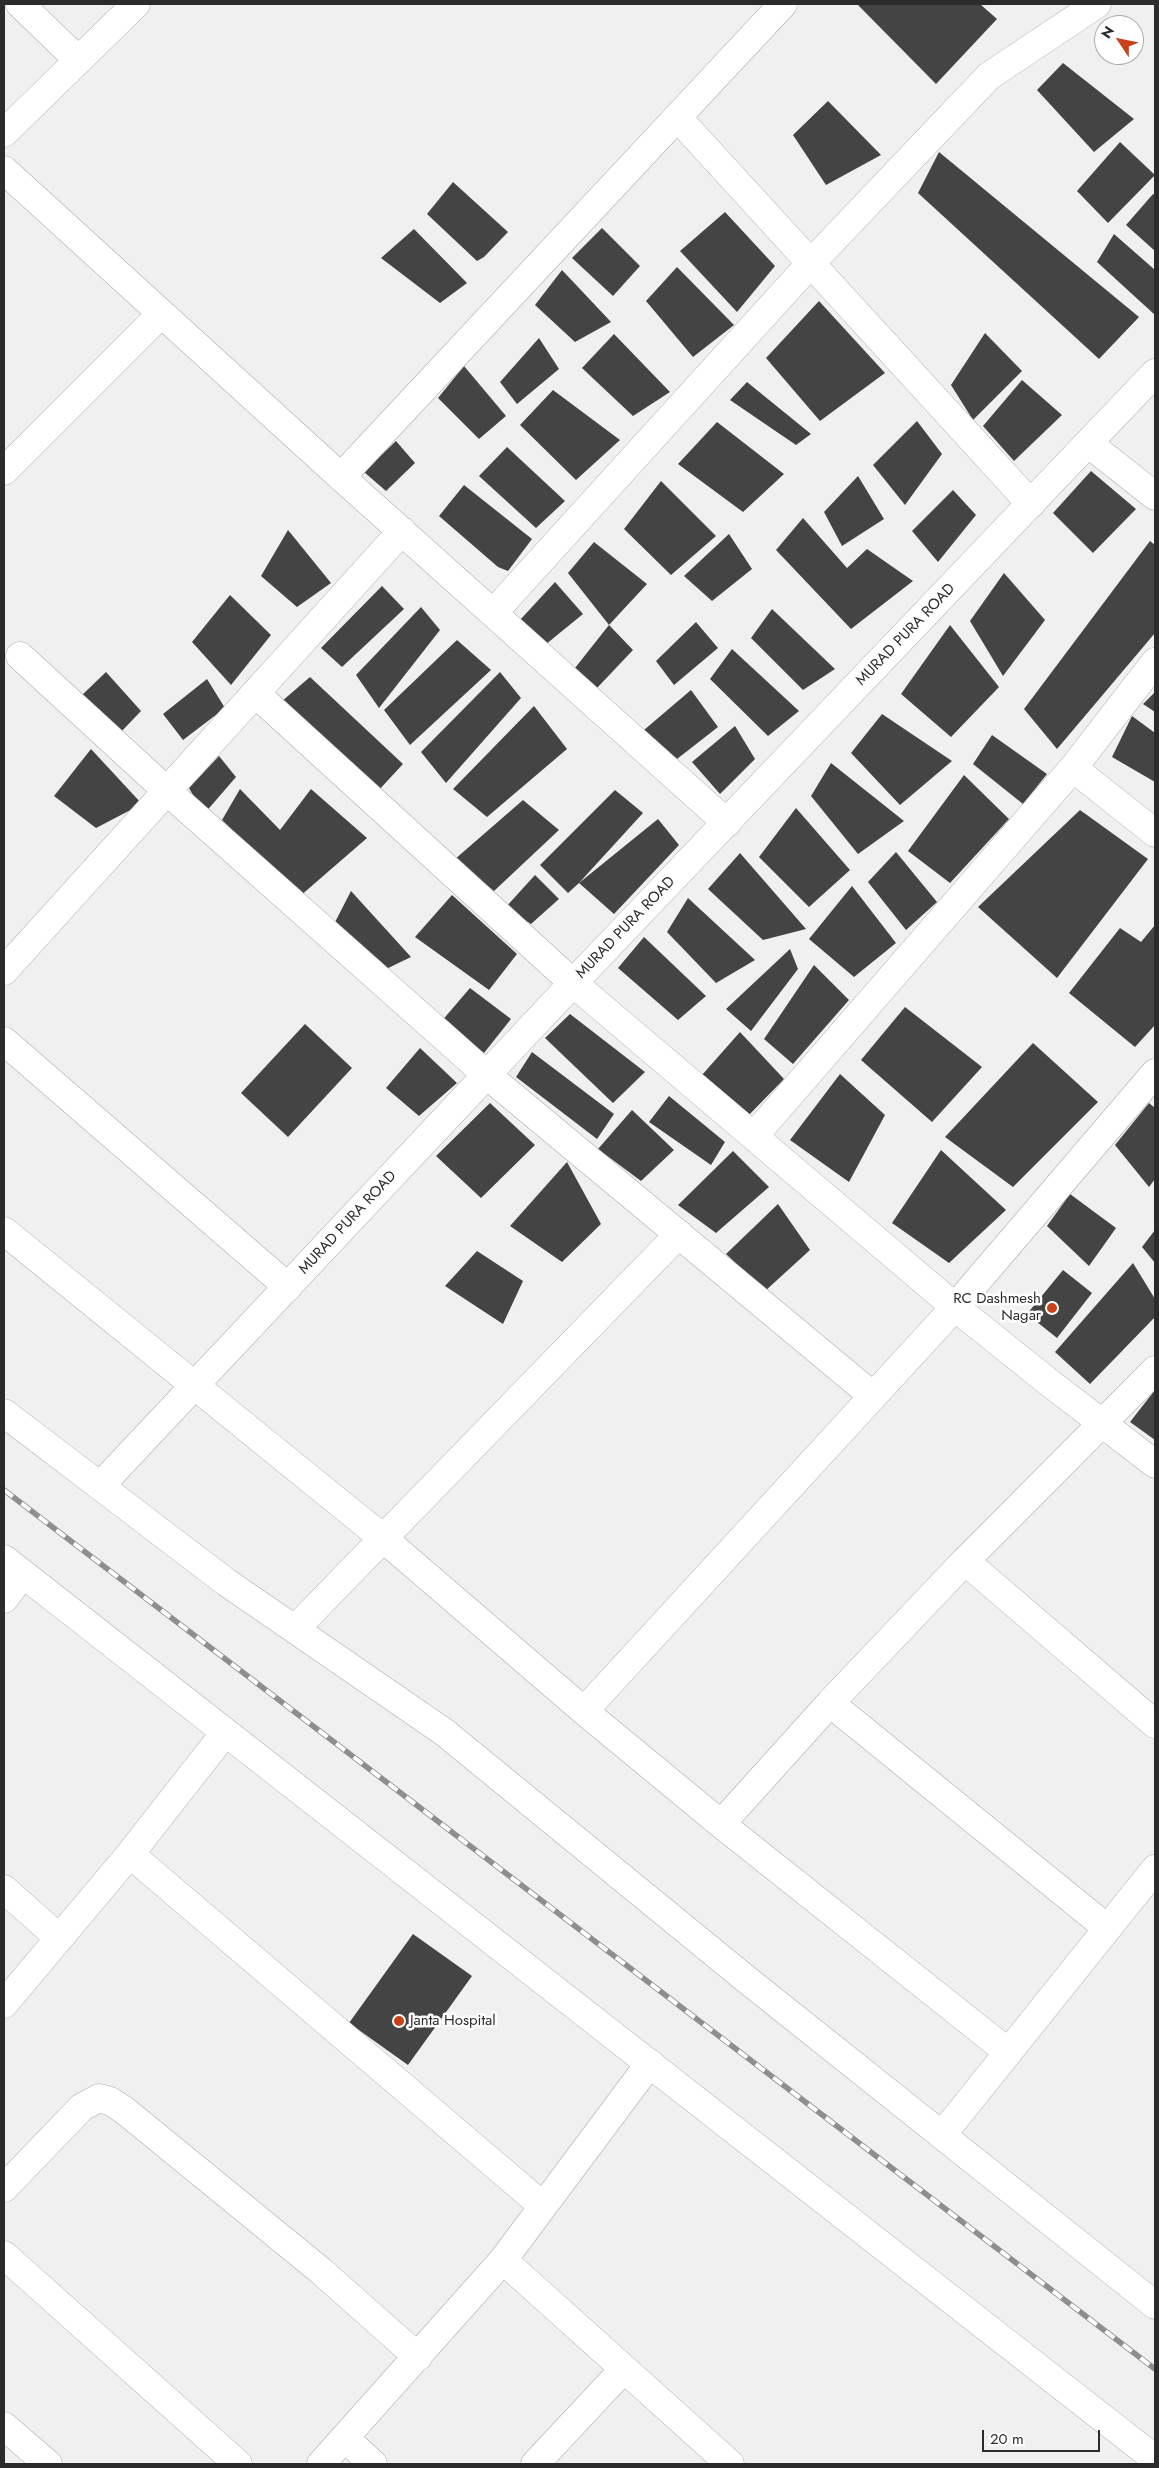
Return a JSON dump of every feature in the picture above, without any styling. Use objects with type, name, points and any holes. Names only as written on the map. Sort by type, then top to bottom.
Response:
[{"type":"street","points":[[20,4],[78,60]]},
{"type":"street","points":[[4,132],[136,4]]},
{"type":"street","points":[[341,478],[783,4]]},
{"type":"street","points":[[493,613],[811,263],[989,76],[1097,4]]},
{"type":"street","points":[[678,118],[1031,504]]},
{"type":"street","points":[[4,170],[341,478],[727,823]]},
{"type":"street","points":[[4,471],[161,314]]},
{"type":"street","name":"MURAD PURA ROAD","points":[[100,1486],[573,983],[1155,373]]},
{"type":"street","points":[[1089,444],[1155,496]]},
{"type":"street","points":[[4,971],[402,531]]},
{"type":"street","points":[[20,656],[167,791],[487,1075],[873,1396]]},
{"type":"street","points":[[754,1136],[1073,768],[1155,662]]},
{"type":"street","points":[[255,693],[573,983],[955,1307],[1155,1464]]},
{"type":"street","points":[[1073,768],[1155,834]]},
{"type":"street","points":[[4,1041],[288,1287]]},
{"type":"street","points":[[584,1711],[955,1307],[1155,1072]]},
{"type":"street","points":[[4,1231],[384,1539],[584,1711],[721,1824],[1008,2052]]},
{"type":"street","points":[[295,1629],[679,1234]]},
{"type":"street","points":[[721,1824],[830,1703],[965,1560],[1155,1370]]},
{"type":"street","points":[[4,1413],[226,1582],[444,1732],[746,1979],[1155,2305]]},
{"type":"street","points":[[965,1560],[1155,1724]]},
{"type":"street","points":[[4,1599],[13,1567],[224,1734],[650,2062],[1151,2460]]},
{"type":"street","points":[[830,1703],[1107,1928]]},
{"type":"street","points":[[4,2004],[130,1854],[224,1734]]},
{"type":"street","points":[[130,1854],[543,2206]]},
{"type":"street","points":[[942,2135],[1155,1869]]},
{"type":"street","points":[[4,1889],[59,1938]]},
{"type":"street","points":[[321,2464],[503,2260],[650,2062]]},
{"type":"street","points":[[4,2188],[82,2107],[99,2098],[110,2101],[124,2110],[321,2270],[418,2357]]},
{"type":"street","points":[[4,2256],[238,2464]]},
{"type":"street","points":[[503,2260],[726,2463]]},
{"type":"street","points":[[535,2464],[624,2370]]},
{"type":"street","points":[[4,2426],[48,2464]]},
{"type":"street","points":[[345,2438],[373,2464]]},
{"type":"building","points":[[857,4],[980,4],[997,19],[936,84]]},
{"type":"building","points":[[1063,63],[1134,119],[1094,152],[1037,90]]},
{"type":"building","points":[[828,101],[881,155],[826,185],[793,135]]},
{"type":"building","points":[[1120,142],[1155,175],[1108,223],[1077,191]]},
{"type":"building","points":[[939,152],[1139,317],[1099,359],[918,193]]},
{"type":"building","points":[[453,182],[508,232],[484,257],[477,261],[427,214]]},
{"type":"building","points":[[1153,194],[1155,195],[1155,251],[1126,225]]},
{"type":"building","points":[[725,212],[775,266],[737,312],[680,251]]},
{"type":"building","points":[[602,228],[640,266],[613,296],[572,258]]},
{"type":"building","points":[[414,229],[467,283],[440,303],[381,258]]},
{"type":"building","points":[[1114,234],[1155,270],[1155,315],[1097,262]]},
{"type":"building","points":[[677,267],[734,325],[693,357],[646,301]]},
{"type":"building","points":[[562,270],[611,322],[575,342],[535,305]]},
{"type":"building","points":[[819,301],[885,373],[820,421],[766,358]]},
{"type":"building","points":[[985,333],[1022,371],[973,420],[951,385]]},
{"type":"building","points":[[614,334],[670,392],[633,416],[582,368]]},
{"type":"building","points":[[539,338],[559,369],[517,404],[500,382]]},
{"type":"building","points":[[464,366],[506,416],[479,439],[438,398]]},
{"type":"building","points":[[1022,380],[1062,415],[1014,461],[983,426]]},
{"type":"building","points":[[747,382],[811,434],[796,445],[730,400]]},
{"type":"building","points":[[553,390],[620,440],[576,480],[520,425]]},
{"type":"building","points":[[917,421],[942,454],[905,505],[873,465]]},
{"type":"building","points":[[717,422],[784,474],[743,512],[678,464]]},
{"type":"building","points":[[396,441],[415,463],[386,491],[364,472]]},
{"type":"building","points":[[507,447],[565,501],[536,528],[479,476]]},
{"type":"building","points":[[1091,471],[1136,509],[1093,553],[1053,513]]},
{"type":"building","points":[[858,476],[884,519],[842,546],[824,512]]},
{"type":"building","points":[[661,481],[716,536],[671,575],[624,529]]},
{"type":"building","points":[[464,485],[532,539],[508,571],[498,567],[439,516]]},
{"type":"building","points":[[953,490],[976,515],[938,562],[912,531]]},
{"type":"building","points":[[803,518],[847,568],[867,549],[913,581],[851,629],[776,550]]},
{"type":"building","points":[[288,530],[331,583],[297,607],[261,576]]},
{"type":"building","points":[[729,534],[752,569],[712,601],[684,576]]},
{"type":"building","points":[[1150,541],[1155,545],[1155,633],[1057,749],[1024,709]]},
{"type":"building","points":[[594,542],[647,584],[609,625],[568,573]]},
{"type":"building","points":[[1004,573],[1045,620],[1003,676],[970,621]]},
{"type":"building","points":[[555,582],[583,614],[545,645],[520,620]]},
{"type":"building","points":[[382,586],[404,609],[342,667],[321,648]]},
{"type":"building","points":[[230,595],[271,635],[231,685],[192,642]]},
{"type":"building","points":[[421,607],[440,630],[379,708],[356,675]]},
{"type":"building","points":[[772,609],[835,669],[803,690],[751,638]]},
{"type":"building","points":[[696,622],[718,648],[674,685],[656,661]]},
{"type":"building","points":[[609,625],[633,650],[597,688],[575,668]]},
{"type":"building","points":[[950,625],[999,687],[951,737],[901,694]]},
{"type":"building","points":[[457,640],[491,670],[410,745],[384,710]]},
{"type":"building","points":[[732,649],[799,711],[768,736],[710,679]]},
{"type":"building","points":[[106,672],[141,711],[121,732],[80,697]]},
{"type":"building","points":[[500,672],[521,698],[446,783],[421,752]]},
{"type":"building","points":[[310,677],[403,764],[377,792],[281,702]]},
{"type":"building","points":[[207,679],[225,708],[183,740],[163,714]]},
{"type":"building","points":[[691,690],[718,727],[677,759],[644,730]]},
{"type":"building","points":[[1155,692],[1155,712],[1143,704]]},
{"type":"building","points":[[534,706],[567,749],[487,817],[453,789]]},
{"type":"building","points":[[882,714],[952,761],[900,805],[851,753]]},
{"type":"building","points":[[1132,716],[1155,733],[1155,782],[1112,757]]},
{"type":"building","points":[[735,726],[755,759],[720,794],[692,762]]},
{"type":"building","points":[[992,735],[1047,774],[1023,804],[973,764]]},
{"type":"building","points":[[91,749],[142,804],[96,828],[54,796]]},
{"type":"building","points":[[219,756],[236,777],[204,814],[189,788]]},
{"type":"building","points":[[831,763],[904,821],[858,854],[811,796]]},
{"type":"building","points":[[964,775],[1009,819],[950,883],[908,851]]},
{"type":"building","points":[[240,789],[280,830],[311,789],[367,838],[299,897],[222,820]]},
{"type":"building","points":[[615,790],[643,813],[568,893],[540,865]]},
{"type":"building","points":[[523,800],[559,830],[494,891],[454,860]]},
{"type":"building","points":[[796,808],[850,870],[809,907],[759,857]]},
{"type":"building","points":[[1080,810],[1148,859],[1057,978],[978,907]]},
{"type":"building","points":[[658,819],[679,845],[614,914],[579,883]]},
{"type":"building","points":[[896,852],[937,902],[906,930],[868,882]]},
{"type":"building","points":[[740,853],[806,929],[763,940],[708,889]]},
{"type":"building","points":[[535,875],[559,899],[531,924],[505,908]]},
{"type":"building","points":[[852,886],[896,943],[854,977],[809,939]]},
{"type":"building","points":[[351,891],[411,957],[382,971],[332,928]]},
{"type":"building","points":[[452,895],[517,954],[489,990],[415,937]]},
{"type":"building","points":[[688,898],[755,960],[716,983],[667,932]]},
{"type":"building","points":[[1155,925],[1155,1025],[1135,1047],[1069,993],[1120,928],[1141,942]]},
{"type":"building","points":[[644,937],[706,996],[678,1020],[618,968]]},
{"type":"building","points":[[790,949],[798,969],[751,1031],[726,1009]]},
{"type":"building","points":[[814,965],[849,1000],[793,1064],[764,1039]]},
{"type":"building","points":[[470,988],[511,1019],[484,1053],[440,1023]]},
{"type":"building","points":[[905,1007],[982,1067],[932,1122],[861,1060]]},
{"type":"building","points":[[570,1014],[645,1072],[613,1103],[545,1038]]},
{"type":"building","points":[[305,1024],[352,1068],[288,1137],[241,1093]]},
{"type":"building","points":[[740,1032],[784,1079],[746,1118],[702,1075]]},
{"type":"building","points":[[1033,1043],[1098,1102],[1013,1187],[945,1137]]},
{"type":"building","points":[[420,1048],[457,1083],[419,1116],[386,1088]]},
{"type":"building","points":[[532,1052],[614,1114],[597,1139],[516,1077]]},
{"type":"building","points":[[840,1074],[885,1115],[849,1182],[790,1140]]},
{"type":"building","points":[[669,1096],[725,1142],[711,1165],[649,1122]]},
{"type":"building","points":[[490,1103],[535,1145],[481,1198],[436,1156]]},
{"type":"building","points":[[1149,1103],[1155,1108],[1155,1179],[1149,1187],[1115,1145]]},
{"type":"building","points":[[632,1110],[674,1150],[641,1181],[598,1149]]},
{"type":"building","points":[[941,1150],[1006,1210],[949,1263],[892,1223]]},
{"type":"building","points":[[733,1151],[769,1187],[716,1233],[678,1205]]},
{"type":"building","points":[[567,1162],[601,1224],[562,1262],[510,1226]]},
{"type":"building","points":[[1070,1194],[1116,1228],[1089,1266],[1047,1226]]},
{"type":"building","points":[[778,1204],[810,1250],[764,1292],[726,1254]]},
{"type":"building","points":[[1155,1230],[1155,1263],[1142,1247]]},
{"type":"building","points":[[477,1251],[523,1281],[503,1324],[445,1286]]},
{"type":"building","points":[[1133,1263],[1155,1299],[1155,1317],[1090,1384],[1055,1352]]},
{"type":"building","points":[[1063,1270],[1092,1293],[1057,1338],[1027,1314]]},
{"type":"building","points":[[1155,1390],[1155,1440],[1130,1422]]},
{"type":"building","points":[[413,1934],[472,1976],[408,2065],[349,2023]]},
{"type":"railway","points":[[4,1490],[1155,2369]]},
{"type":"place","name":"RC Dashmesh Nagar","points":[[1052,1308]]},
{"type":"place","name":"Janta Hospital","points":[[399,2021]]}]
